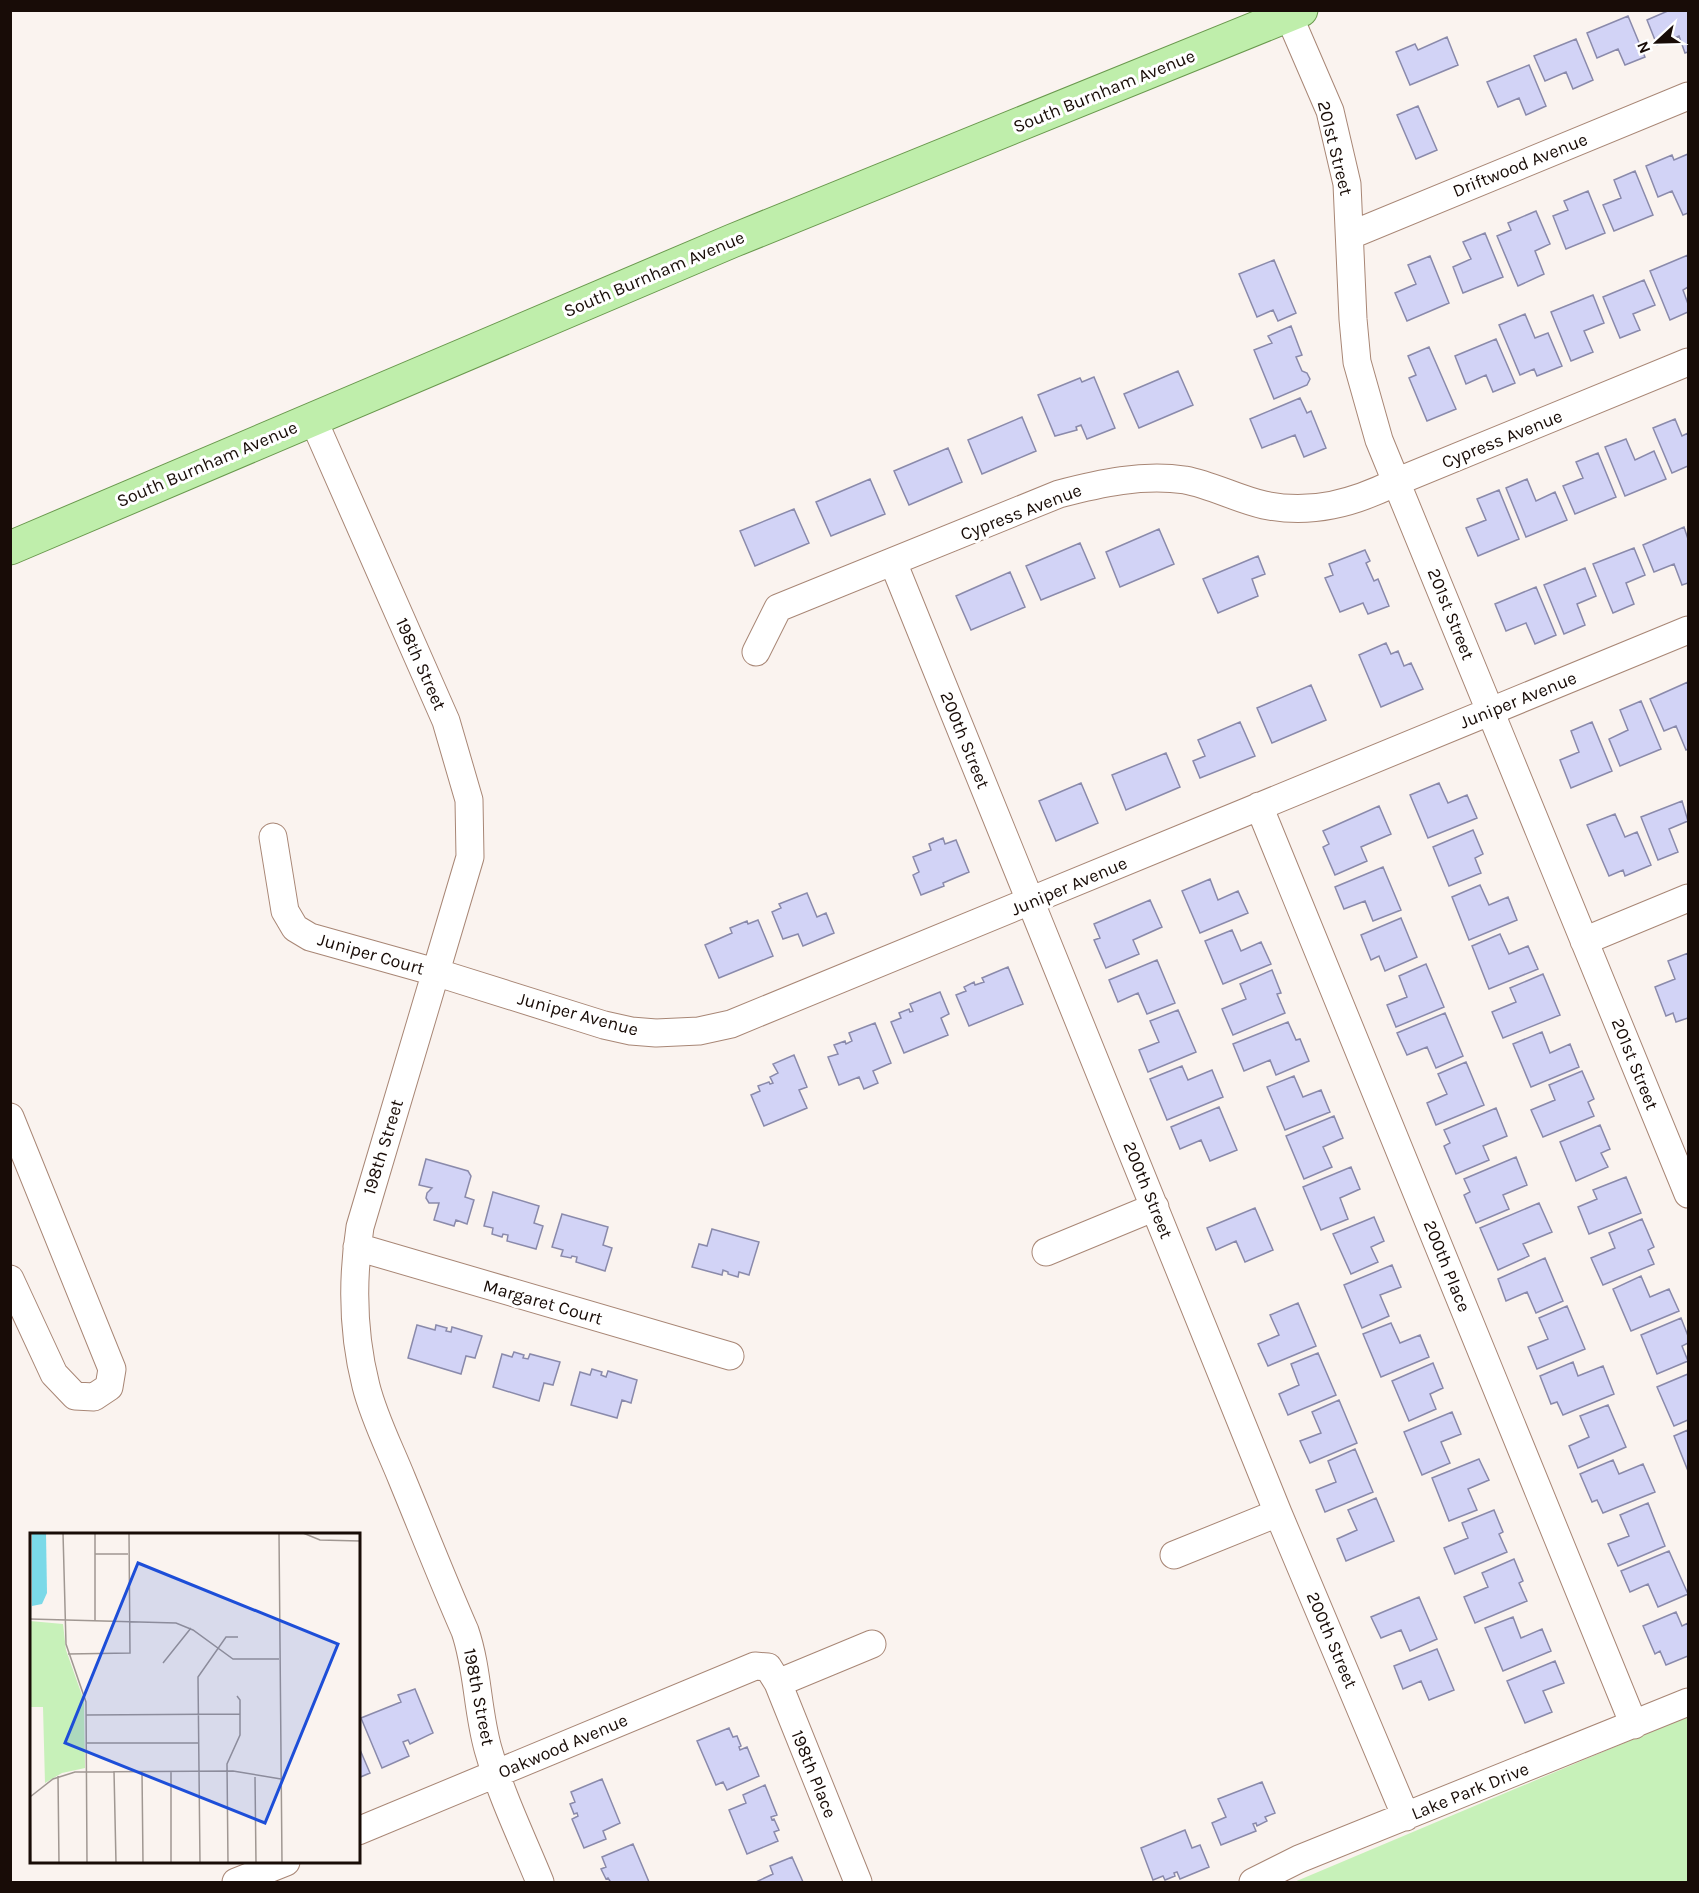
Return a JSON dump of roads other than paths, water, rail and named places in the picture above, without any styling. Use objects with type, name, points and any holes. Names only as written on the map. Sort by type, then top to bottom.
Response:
[{"type":"main road","name":"South Burnham Avenue","points":[[10,548],[743,236],[1295,13]]},
{"type":"street","name":"201st Street","points":[[1295,13],[1330,111],[1347,184],[1357,362],[1379,440],[1584,941],[1686,1178]]},
{"type":"street","name":"Driftwood Avenue","points":[[1351,235],[1689,96]]},
{"type":"street","name":"Cypress Avenue","points":[[756,651],[778,608],[1059,494],[1103,482],[1151,477],[1187,481],[1264,505],[1322,508],[1372,494],[1396,482],[1689,362]]},
{"type":"street","name":"198th Street","points":[[313,419],[446,721],[469,800],[470,857],[360,1227],[355,1310],[366,1386],[465,1631],[472,1652],[481,1716],[496,1774],[540,1882]]},
{"type":"street","name":"200th Street","points":[[893,562],[1278,1513],[1406,1817]]},
{"type":"street","name":"Juniper Avenue","points":[[435,972],[622,1029],[656,1034],[699,1031],[731,1024],[1030,903],[1259,806],[1689,630]]},
{"type":"street","name":"200th Place","points":[[1259,806],[1634,1725]]},
{"type":"street","name":"Juniper Court","points":[[273,837],[285,912],[295,928],[310,937],[435,972]]},
{"type":"street","points":[[1584,941],[1689,898]]},
{"type":"street","points":[[10,1117],[112,1369],[109,1386],[94,1397],[75,1396],[54,1374],[10,1279]]},
{"type":"street","points":[[1046,1252],[1155,1207]]},
{"type":"street","name":"Margaret Court","points":[[357,1247],[730,1356]]},
{"type":"street","points":[[1174,1555],[1278,1513]]},
{"type":"street","name":"Oakwood Avenue","points":[[360,1830],[755,1666],[773,1675],[872,1644]]},
{"type":"street","name":"198th Place","points":[[773,1675],[858,1882]]},
{"type":"street","name":"Lake Park Drive","points":[[1253,1882],[1299,1859],[1689,1702]]},
{"type":"street","points":[[236,1882],[284,1863]]}]
